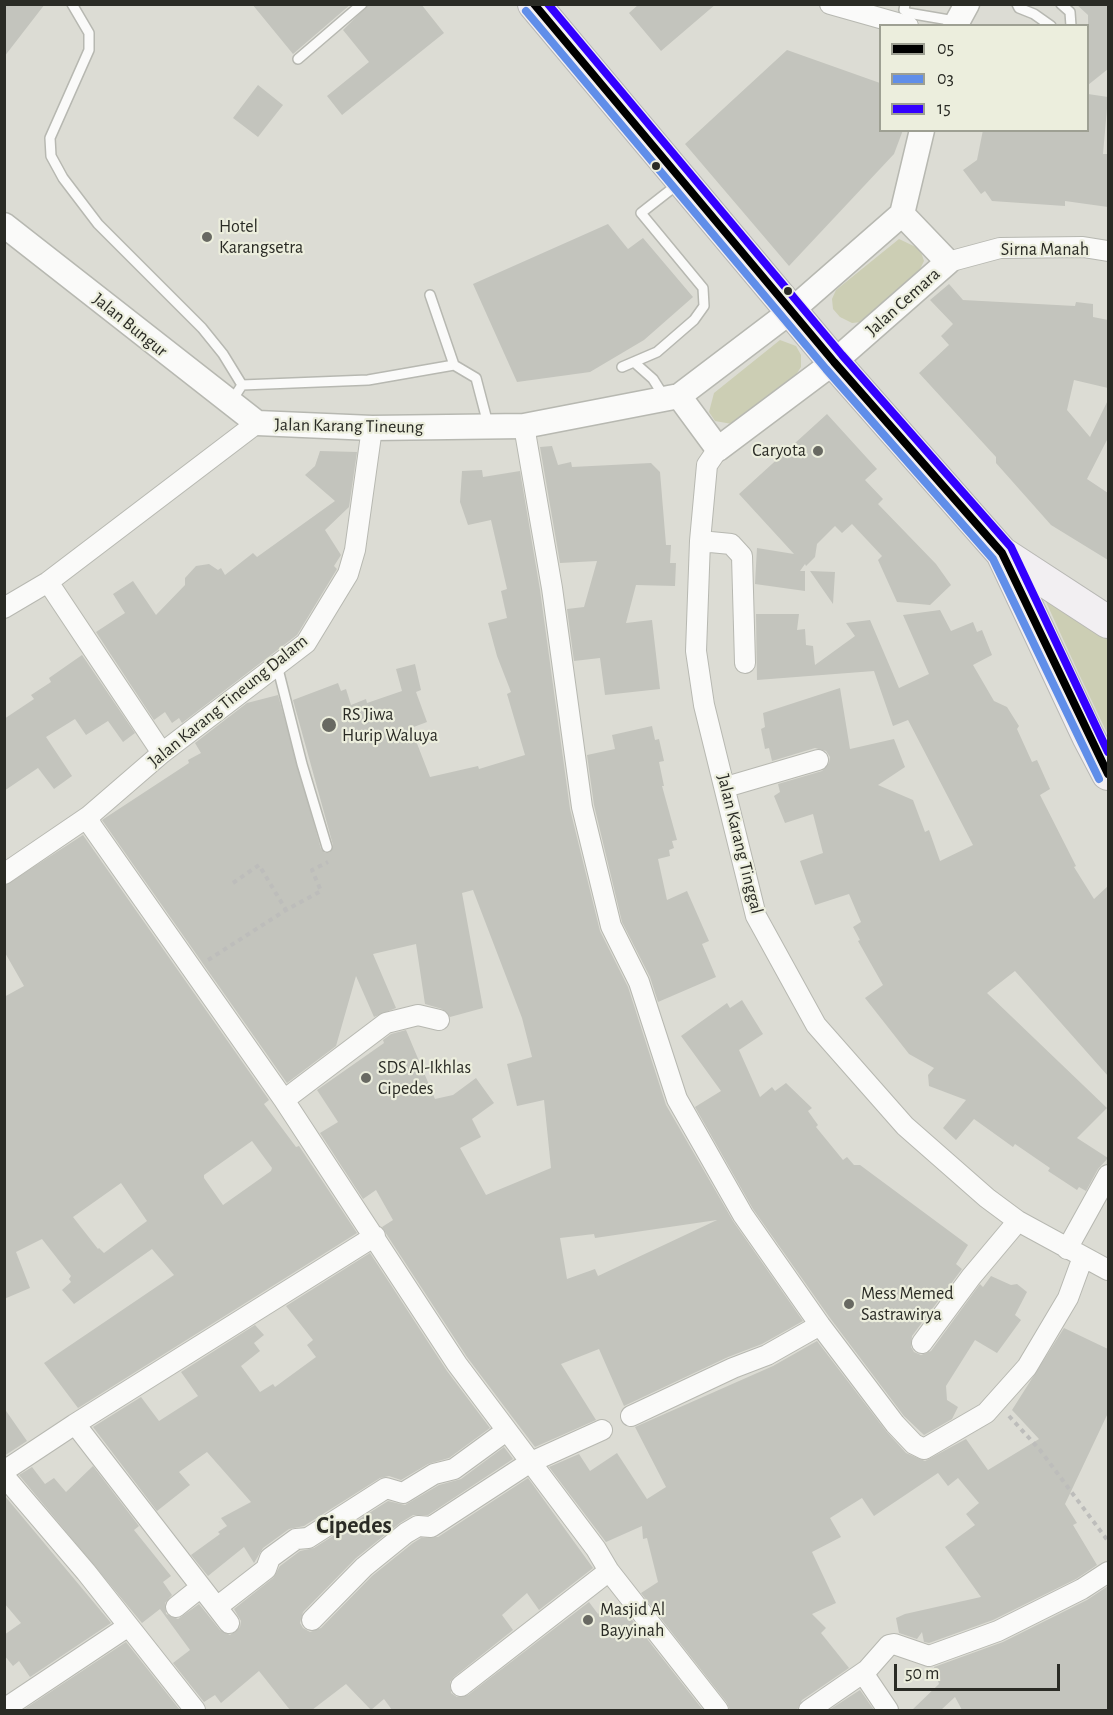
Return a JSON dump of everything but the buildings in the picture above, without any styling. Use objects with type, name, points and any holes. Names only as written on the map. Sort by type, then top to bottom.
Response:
[{"type":"main road","points":[[534,4],[834,362],[1002,553],[1108,622]]},
{"type":"main road","points":[[1002,553],[1108,774]]},
{"type":"street","points":[[830,4],[901,24]]},
{"type":"street","points":[[791,311],[902,214],[922,132]]},
{"type":"street","name":"Jalan Cemara","points":[[834,362],[948,262],[902,214]]},
{"type":"street","name":"Jalan Bungur","points":[[4,225],[235,395],[257,423]]},
{"type":"street","name":"Sirna Manah","points":[[948,262],[1000,248],[1083,247],[1108,251]]},
{"type":"street","name":"Jalan Karang Tineung","points":[[4,608],[48,582],[257,423],[372,428],[524,426],[673,398],[791,311]]},
{"type":"street","points":[[673,398],[718,449],[834,362]]},
{"type":"street","points":[[524,426],[552,588],[582,807],[611,926],[643,991],[678,1099],[742,1215],[820,1325],[895,1424],[914,1444],[924,1449],[986,1413],[1027,1367],[1068,1298],[1075,1253],[1108,1175]]},
{"type":"street","name":"Jalan Karang Tineung Dalam","points":[[4,874],[89,816],[162,753],[306,643],[348,574],[355,550],[372,428]]},
{"type":"street","name":"Jalan Karang Tinggal","points":[[718,449],[707,465],[700,541],[696,651],[704,705],[756,916],[816,1025],[905,1125],[987,1198],[1018,1221],[1108,1270]]},
{"type":"street","points":[[700,541],[730,544],[742,556],[745,663]]},
{"type":"street","points":[[48,582],[162,753]]},
{"type":"street","points":[[726,787],[818,760]]},
{"type":"street","points":[[89,816],[92,825],[285,1100],[457,1364],[596,1550],[609,1571],[718,1710]]},
{"type":"street","points":[[285,1100],[386,1023],[418,1015],[439,1020]]},
{"type":"street","points":[[922,1343],[971,1277],[1018,1221]]},
{"type":"street","points":[[4,1471],[375,1236]]},
{"type":"street","points":[[631,1416],[733,1368],[767,1355],[820,1325]]},
{"type":"street","points":[[75,1424],[229,1623]]},
{"type":"street","points":[[312,1620],[364,1567],[406,1533],[418,1526],[431,1527],[529,1463],[602,1430]]},
{"type":"street","points":[[217,1607],[266,1569],[270,1558],[296,1539],[308,1538],[386,1488],[403,1493],[434,1474],[454,1468],[506,1431]]},
{"type":"street","points":[[4,1476],[86,1572],[127,1627],[195,1710]]},
{"type":"street","points":[[461,1686],[609,1571]]},
{"type":"street","points":[[809,1710],[862,1672],[889,1645],[894,1644],[929,1656],[998,1631],[1082,1589],[1108,1572]]},
{"type":"street","points":[[176,1607],[201,1587]]},
{"type":"street","points":[[6,1706],[127,1627]]},
{"type":"street","points":[[862,1672],[888,1710]]},
{"type":"lane","points":[[72,4],[89,33],[89,50],[50,138],[51,156],[63,178],[98,224],[202,328],[223,354],[235,395],[368,380],[454,365],[476,378],[488,427]]},
{"type":"lane","points":[[298,59],[362,4]]},
{"type":"lane","points":[[905,4],[904,10],[908,13],[959,14]]},
{"type":"lane","points":[[1017,4],[1019,8],[1034,14],[1047,24]]},
{"type":"lane","points":[[1061,4],[1070,12],[1071,24]]},
{"type":"lane","points":[[622,367],[657,352],[694,320],[704,306],[703,288],[641,213],[682,181]]},
{"type":"lane","points":[[430,295],[454,365]]},
{"type":"lane","points":[[635,363],[673,398]]},
{"type":"lane","points":[[277,665],[302,764],[327,847]]},
{"type":"path","points":[[194,970],[286,910],[321,891],[312,870],[328,862],[327,847]]},
{"type":"path","points":[[233,883],[259,865],[286,910]]},
{"type":"path","points":[[996,1402],[1040,1450],[1108,1541]]},
{"type":"green space","points":[[899,239],[920,249],[924,261],[917,275],[862,322],[852,323],[840,317],[833,309],[832,299],[836,290]]},
{"type":"green space","points":[[780,340],[796,346],[801,355],[801,367],[792,381],[732,424],[715,421],[709,412],[714,393]]},
{"type":"green space","points":[[1030,567],[1108,626],[1108,735],[1079,674]]},
{"type":"transit line","name":"05","points":[[534,4],[834,362],[1002,553],[1108,774]]},
{"type":"transit line","name":"15","points":[[548,4],[842,355],[1011,547],[1108,752]]},
{"type":"transit line","name":"03","points":[[526,11],[826,369],[993,559],[1099,779]]},
{"type":"place","name":"Hotel Karangsetra","points":[[207,237]]},
{"type":"place","name":"Caryota","points":[[818,451]]},
{"type":"place","name":"RS Jiwa Hurip Waluya","points":[[329,725]]},
{"type":"place","name":"SDS Al-Ikhlas Cipedes","points":[[366,1078]]},
{"type":"place","name":"Mess Memed Sastrawirya","points":[[849,1304]]},
{"type":"place","name":"Masjid Al Bayyinah","points":[[588,1620]]},
{"type":"district","name":"Cipedes","points":[[354,1526]]}]
